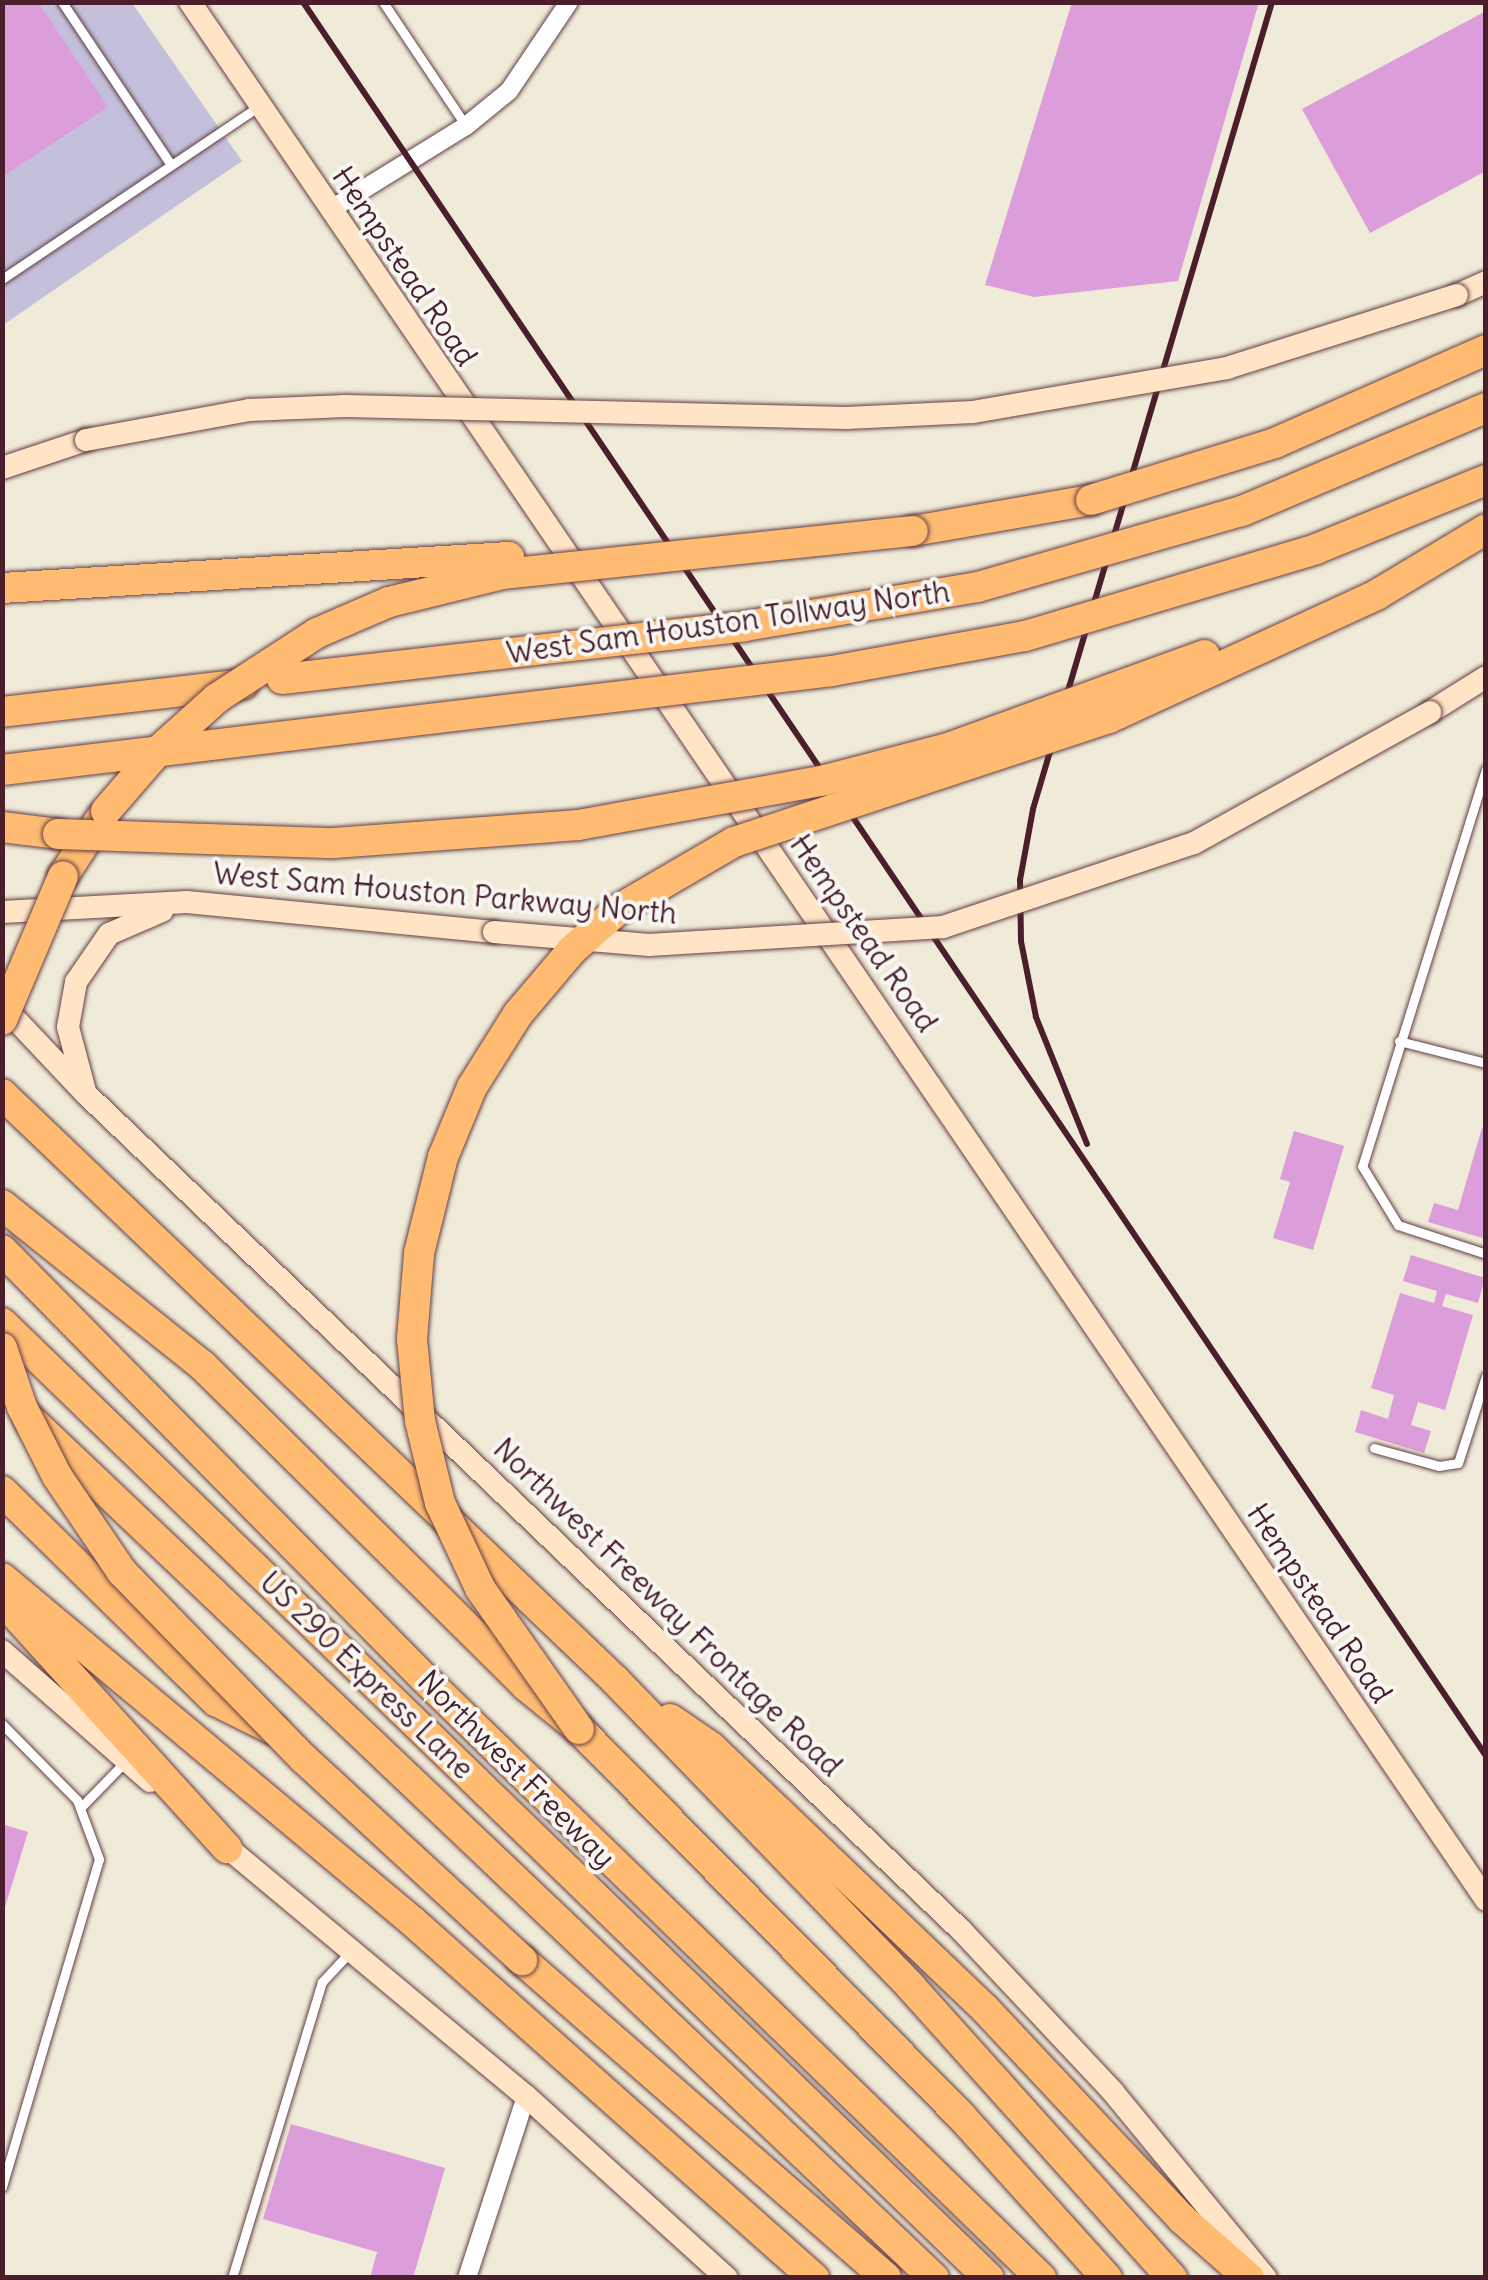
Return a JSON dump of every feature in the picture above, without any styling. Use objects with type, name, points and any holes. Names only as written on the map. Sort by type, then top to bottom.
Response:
[{"type":"highway","points":[[2,1020],[39,923],[84,843],[158,750],[217,698],[316,633],[389,602],[465,581],[581,564],[936,529],[1108,496],[1275,444],[1486,350]]},
{"type":"highway","name":"West Sam Houston Tollway North","points":[[2,712],[745,626],[940,595],[1204,524],[1352,468],[1486,408]]},
{"type":"highway","name":"West Sam Houston Tollway North","points":[[2,770],[832,671],[1025,636],[1316,550],[1486,480]]},
{"type":"highway","points":[[2,828],[193,843],[334,843],[468,837],[700,806],[948,748],[1081,704],[1486,528]]},
{"type":"highway","points":[[579,1729],[480,1588],[440,1504],[420,1421],[412,1339],[420,1253],[443,1157],[472,1088],[518,1014],[572,950],[618,909],[734,842],[1109,718],[1378,594],[1486,528]]},
{"type":"highway","points":[[2,588],[520,556],[581,564]]},
{"type":"highway","points":[[2,1094],[614,1680],[911,1987],[1172,2278]]},
{"type":"highway","points":[[2,1205],[202,1365],[511,1671],[579,1729],[960,2116],[1107,2278]]},
{"type":"highway","name":"Northwest Freeway","points":[[2,1250],[424,1678],[1041,2278]]},
{"type":"highway","name":"US 290 Express Lane","points":[[2,1323],[990,2278]]},
{"type":"highway","points":[[2,1348],[22,1407],[100,1543],[275,1731],[522,1960],[886,2278]]},
{"type":"highway","points":[[2,1393],[934,2278]]},
{"type":"highway","points":[[2,1491],[216,1701],[275,1731]]},
{"type":"highway","points":[[2,1578],[412,1922],[814,2278]]},
{"type":"highway","points":[[2,1600],[227,1848]]},
{"type":"highway","points":[[614,1680],[711,1747],[986,2010],[1182,2219],[1249,2278]]},
{"type":"main road","name":"Hempstead Road","points":[[190,2],[1486,1900]]},
{"type":"main road","points":[[2,468],[86,440],[249,410],[346,406],[846,418],[973,412],[1227,368],[1458,295],[1486,282]]},
{"type":"main road","name":"West Sam Houston Parkway North","points":[[2,912],[187,902],[649,945],[942,927],[1194,842],[1486,677]]},
{"type":"main road","points":[[86,1094],[68,1027],[76,982],[109,934],[187,902]]},
{"type":"main road","name":"Northwest Freeway Frontage Road","points":[[2,1005],[86,1094],[962,1931],[1113,2092],[1266,2278]]},
{"type":"main road","points":[[2,1020],[33,1040]]},
{"type":"main road","points":[[2,1651],[348,1954],[526,2096],[728,2278]]},
{"type":"street","points":[[330,210],[466,126],[534,63],[569,2]]},
{"type":"street","points":[[467,2278],[526,2096]]},
{"type":"lane","points":[[62,2],[171,165]]},
{"type":"lane","points":[[383,2],[466,126]]},
{"type":"lane","points":[[2,279],[259,106]]},
{"type":"lane","points":[[1486,769],[1362,1166],[1398,1225],[1486,1254]]},
{"type":"lane","points":[[1399,1042],[1486,1063]]},
{"type":"lane","points":[[1374,1448],[1439,1466],[1458,1463],[1486,1376]]},
{"type":"lane","points":[[2,1724],[81,1807],[96,1840],[95,1879],[2,2187]]},
{"type":"lane","points":[[81,1807],[126,1760]]},
{"type":"lane","points":[[232,2278],[322,1982],[348,1954]]},
{"type":"shaded area","points":[[3,3],[132,3],[242,161],[3,325]]},
{"type":"building","points":[[2,2],[38,2],[108,107],[2,177]]},
{"type":"building","points":[[1072,2],[1259,2],[1178,281],[1034,297],[985,285]]},
{"type":"building","points":[[1486,11],[1486,171],[1370,233],[1302,109]]},
{"type":"building","points":[[1482,1128],[1486,1130],[1486,1239],[1428,1222],[1434,1203],[1458,1210]]},
{"type":"building","points":[[1294,1131],[1344,1146],[1313,1250],[1273,1238],[1290,1182],[1280,1179]]},
{"type":"building","points":[[1411,1255],[1485,1278],[1478,1303],[1446,1294],[1442,1306],[1473,1315],[1445,1410],[1418,1402],[1411,1425],[1431,1431],[1424,1453],[1355,1432],[1361,1410],[1388,1419],[1394,1395],[1371,1388],[1400,1293],[1434,1303],[1437,1291],[1403,1281]]},
{"type":"building","points":[[2,1824],[28,1832],[3,1914],[2,1914]]},
{"type":"building","points":[[291,2124],[445,2168],[413,2278],[370,2278],[377,2252],[263,2219]]},
{"type":"railway","points":[[303,2],[1486,1756]]},
{"type":"railway","points":[[1087,1144],[1036,1017],[1021,941],[1020,880],[1033,809],[1272,2]]}]
